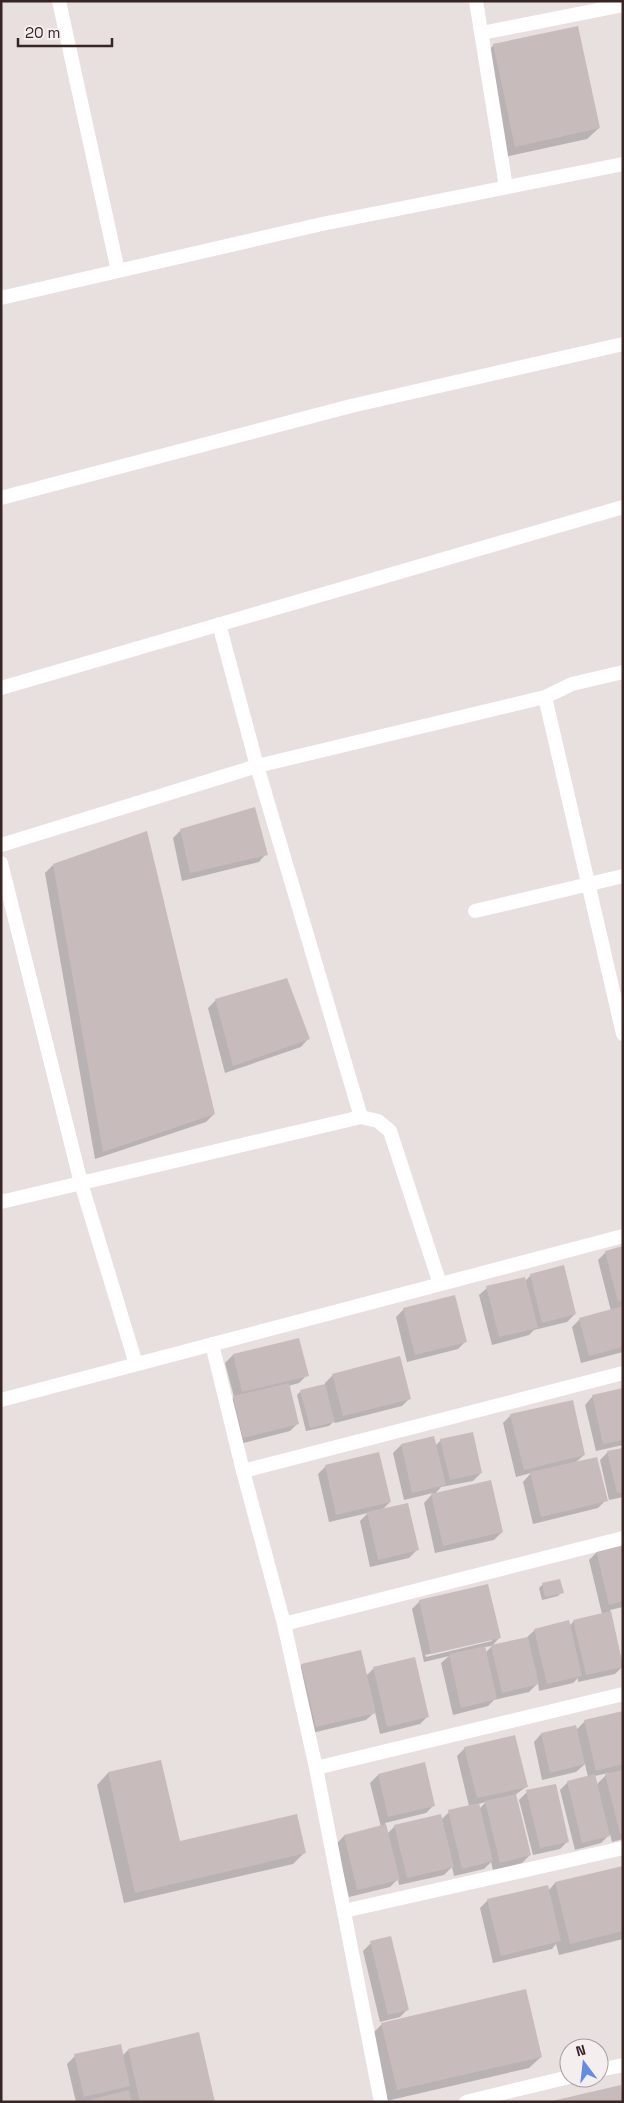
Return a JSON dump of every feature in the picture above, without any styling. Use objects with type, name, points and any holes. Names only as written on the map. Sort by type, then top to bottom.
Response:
[{"type":"street","points":[[59,1],[118,271]]},
{"type":"street","points":[[476,1],[506,187]]},
{"type":"street","points":[[482,33],[623,5]]},
{"type":"street","points":[[1,298],[322,224],[623,164]]},
{"type":"street","points":[[1,498],[351,406],[623,344]]},
{"type":"street","points":[[1,688],[623,507]]},
{"type":"street","points":[[219,624],[257,766],[361,1117]]},
{"type":"street","points":[[1,845],[257,766],[544,697],[572,684],[623,672]]},
{"type":"street","points":[[544,697],[623,1034]]},
{"type":"street","points":[[1,863],[81,1183],[136,1364]]},
{"type":"street","points":[[475,911],[623,876]]},
{"type":"street","points":[[1,1202],[361,1117],[378,1121],[390,1131],[440,1284]]},
{"type":"street","points":[[1,1400],[623,1236]]},
{"type":"street","points":[[212,1344],[243,1471],[284,1624],[316,1768],[382,2102]]},
{"type":"street","points":[[243,1471],[623,1373]]},
{"type":"street","points":[[284,1624],[623,1538]]},
{"type":"street","points":[[316,1768],[623,1694]]},
{"type":"street","points":[[344,1911],[623,1848]]},
{"type":"street","points":[[609,2068],[623,2065]]},
{"type":"street","points":[[466,2102],[559,2079]]},
{"type":"building","points":[[578,26],[600,128],[515,147],[493,44]]},
{"type":"building","points":[[255,807],[268,855],[190,873],[180,829]]},
{"type":"building","points":[[147,831],[215,1114],[103,1152],[53,864]]},
{"type":"building","points":[[287,978],[310,1039],[233,1066],[215,999]]},
{"type":"building","points":[[623,1246],[623,1301],[618,1302],[605,1251]]},
{"type":"building","points":[[564,1265],[576,1314],[542,1323],[530,1274]]},
{"type":"building","points":[[525,1277],[538,1328],[499,1337],[486,1286]]},
{"type":"building","points":[[455,1295],[467,1342],[415,1355],[403,1308]]},
{"type":"building","points":[[623,1306],[623,1347],[589,1356],[579,1318]]},
{"type":"building","points":[[299,1338],[309,1376],[242,1392],[233,1354]]},
{"type":"building","points":[[400,1356],[411,1399],[343,1416],[332,1374]]},
{"type":"building","points":[[289,1383],[299,1424],[243,1438],[233,1396]]},
{"type":"building","points":[[325,1384],[335,1422],[310,1428],[300,1390]]},
{"type":"building","points":[[623,1388],[623,1440],[603,1444],[592,1395]]},
{"type":"building","points":[[573,1400],[585,1455],[524,1470],[510,1414]]},
{"type":"building","points":[[473,1432],[482,1473],[450,1480],[440,1439]]},
{"type":"building","points":[[434,1436],[446,1485],[412,1493],[401,1444]]},
{"type":"building","points":[[623,1448],[623,1492],[617,1493],[607,1451]]},
{"type":"building","points":[[379,1452],[391,1502],[336,1515],[325,1465]]},
{"type":"building","points":[[597,1457],[608,1501],[541,1517],[530,1472]]},
{"type":"building","points":[[491,1480],[503,1532],[443,1546],[431,1494]]},
{"type":"building","points":[[408,1503],[419,1550],[378,1560],[367,1512]]},
{"type":"building","points":[[623,1544],[623,1601],[609,1605],[596,1550]]},
{"type":"building","points":[[560,1579],[564,1593],[545,1597],[542,1583]]},
{"type":"building","points":[[488,1584],[501,1638],[431,1654],[419,1600]]},
{"type":"building","points":[[611,1611],[623,1667],[586,1675],[573,1620]]},
{"type":"building","points":[[569,1620],[582,1676],[547,1684],[534,1629]]},
{"type":"building","points":[[528,1637],[539,1684],[502,1693],[491,1645]]},
{"type":"building","points":[[485,1646],[497,1699],[461,1708],[449,1654]]},
{"type":"building","points":[[361,1650],[376,1713],[316,1727],[301,1664]]},
{"type":"building","points":[[415,1657],[429,1717],[387,1727],[373,1667]]},
{"type":"building","points":[[623,1711],[623,1764],[596,1771],[584,1720]]},
{"type":"building","points":[[576,1725],[585,1764],[550,1773],[541,1733]]},
{"type":"building","points":[[515,1735],[528,1787],[477,1798],[464,1747]]},
{"type":"building","points":[[161,1760],[180,1841],[297,1814],[306,1853],[135,1893],[108,1772]]},
{"type":"building","points":[[425,1762],[435,1806],[388,1817],[378,1774]]},
{"type":"building","points":[[623,1770],[623,1834],[620,1834],[605,1774]]},
{"type":"building","points":[[595,1774],[610,1836],[582,1843],[567,1781]]},
{"type":"building","points":[[556,1784],[569,1842],[540,1848],[526,1790]]},
{"type":"building","points":[[516,1794],[531,1855],[500,1863],[485,1801]]},
{"type":"building","points":[[479,1803],[493,1861],[462,1869],[448,1810]]},
{"type":"building","points":[[441,1814],[454,1867],[407,1878],[394,1825]]},
{"type":"building","points":[[386,1824],[400,1880],[357,1890],[344,1835]]},
{"type":"building","points":[[623,1866],[623,1931],[570,1944],[555,1882]]},
{"type":"building","points":[[548,1885],[561,1941],[501,1956],[487,1899]]},
{"type":"building","points":[[391,1936],[409,2010],[388,2015],[370,1941]]},
{"type":"building","points":[[526,1989],[542,2057],[397,2090],[381,2023]]},
{"type":"building","points":[[199,2032],[215,2102],[140,2102],[128,2049]]},
{"type":"building","points":[[121,2044],[130,2086],[84,2097],[74,2054]]},
{"type":"building","points":[[621,2085],[623,2102],[552,2102],[552,2101]]},
{"type":"building","points":[[129,2090],[132,2102],[85,2102],[85,2101]]}]
